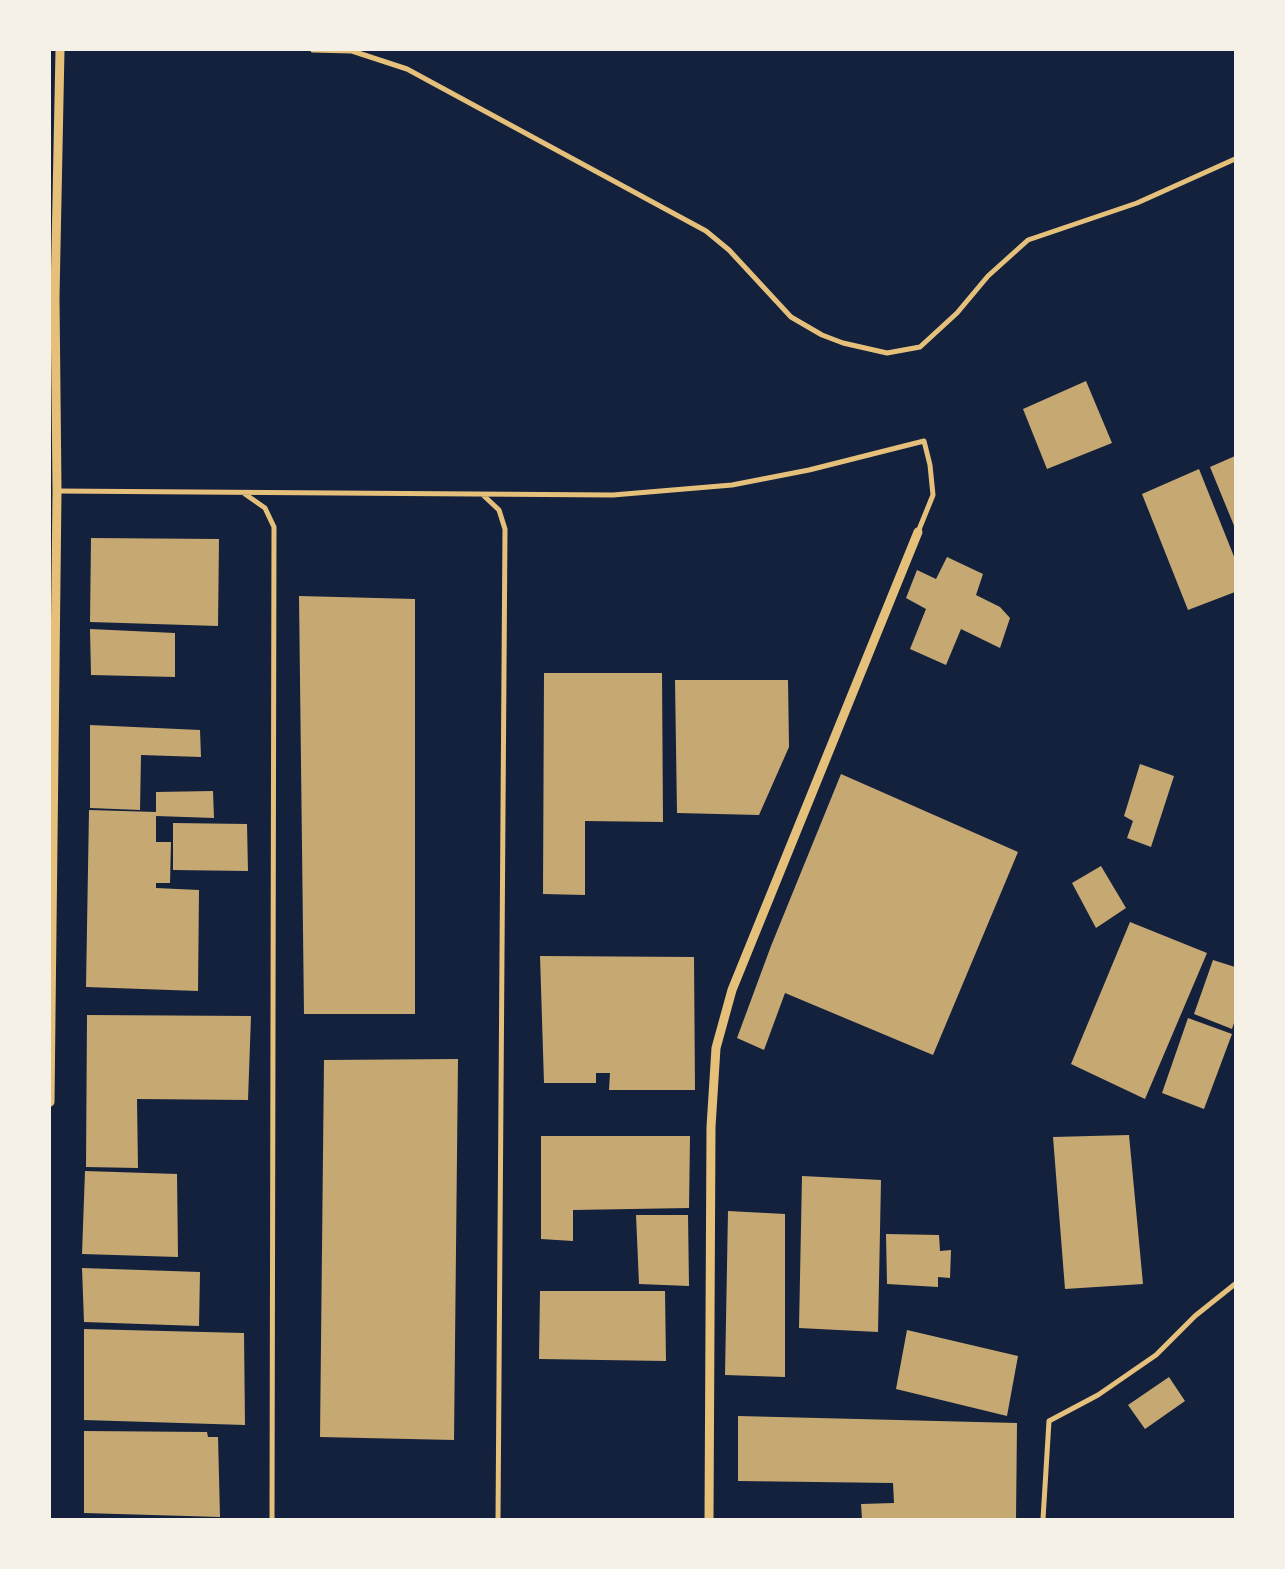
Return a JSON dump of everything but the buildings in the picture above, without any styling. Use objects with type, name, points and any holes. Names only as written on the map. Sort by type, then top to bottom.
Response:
[{"type":"street","points":[[50,1102],[53,297],[60,50]]},
{"type":"street","points":[[313,50],[352,50],[407,69],[706,231],[729,250],[791,317],[822,335],[843,343],[887,353],[920,347],[957,313],[988,276],[1028,240],[1137,202],[1235,159]]},
{"type":"street","points":[[53,491],[613,496],[732,485],[810,470],[924,441],[930,465],[932,495],[732,990],[716,1048],[711,1127],[709,1519]]},
{"type":"street","points":[[245,494],[265,508],[274,527],[272,1519]]},
{"type":"street","points":[[483,495],[499,510],[505,529],[498,1519]]},
{"type":"street","points":[[1043,1519],[1049,1421],[1098,1395],[1156,1356],[1195,1316],[1235,1284]]}]
